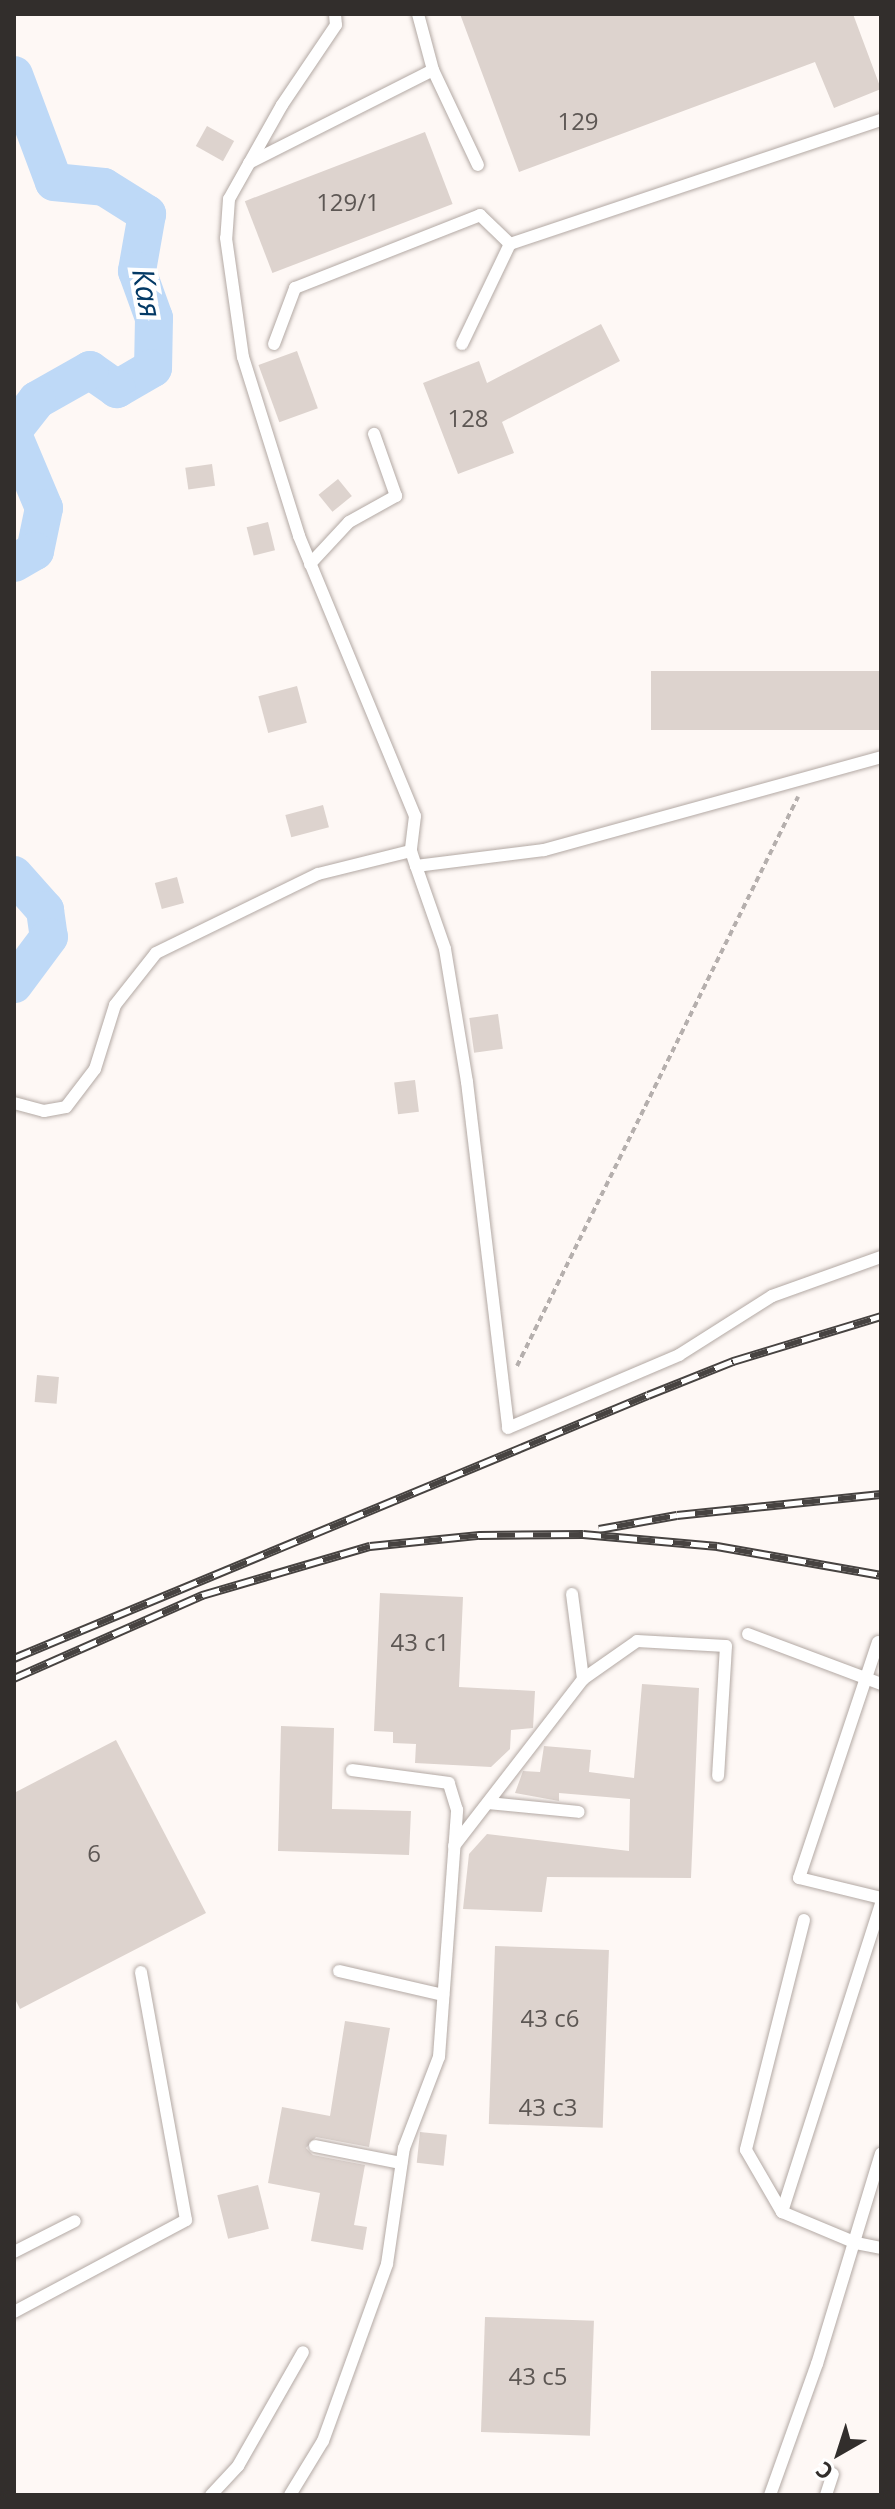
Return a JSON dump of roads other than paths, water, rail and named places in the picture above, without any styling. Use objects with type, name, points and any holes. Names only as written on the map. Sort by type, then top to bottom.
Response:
[{"type":"lane","points":[[335,14],[336,25],[229,199],[226,238],[243,357],[310,564],[415,816],[411,851],[445,949],[467,1082],[508,1428],[679,1355],[772,1296],[881,1257]]},
{"type":"lane","points":[[418,14],[433,70],[478,165]]},
{"type":"lane","points":[[249,163],[433,70]]},
{"type":"lane","points":[[462,344],[510,244],[881,120]]},
{"type":"lane","points":[[274,344],[295,288],[480,215],[510,244]]},
{"type":"lane","points":[[310,564],[349,522],[396,496],[374,434]]},
{"type":"lane","points":[[416,866],[544,850],[881,757]]},
{"type":"lane","points":[[14,1103],[44,1111],[66,1107],[95,1069],[115,1005],[156,953],[318,874],[411,851]]},
{"type":"lane","points":[[572,1594],[583,1679]]},
{"type":"lane","points":[[748,1634],[881,1684]]},
{"type":"lane","points":[[454,1846],[583,1679],[637,1641],[726,1646],[718,1776]]},
{"type":"lane","points":[[782,2212],[881,1900],[799,1878],[878,1642]]},
{"type":"lane","points":[[290,2495],[323,2441],[387,2264],[401,2163],[439,2057],[457,1810],[449,1783],[352,1770]]},
{"type":"lane","points":[[488,1803],[579,1812]]},
{"type":"lane","points":[[804,1920],[746,2150],[782,2212],[856,2243],[881,2248]]},
{"type":"lane","points":[[339,1971],[443,1995]]},
{"type":"lane","points":[[14,2312],[186,2220],[141,1972]]},
{"type":"lane","points":[[315,2146],[401,2163]]},
{"type":"lane","points":[[770,2495],[856,2243],[881,2154]]},
{"type":"lane","points":[[14,2252],[75,2221]]},
{"type":"lane","points":[[211,2495],[238,2466],[303,2352]]},
{"type":"lane","points":[[826,2495],[833,2474]]},
{"type":"waterway","name":"Кая","points":[[14,75],[54,182],[104,187],[147,214],[137,271],[154,318],[153,368],[117,389],[90,370],[37,400],[14,429]]},
{"type":"waterway","name":"Кая","points":[[14,437],[44,508],[35,551],[14,563]]},
{"type":"waterway","name":"Кая","points":[[14,875],[45,910],[49,937],[14,984]]},
{"type":"railway","points":[[14,1658],[733,1361],[881,1316]]},
{"type":"railway","points":[[599,1529],[677,1515],[881,1494]]},
{"type":"railway","points":[[14,1678],[202,1595],[370,1546],[479,1535],[583,1534],[717,1546],[881,1575]]}]
